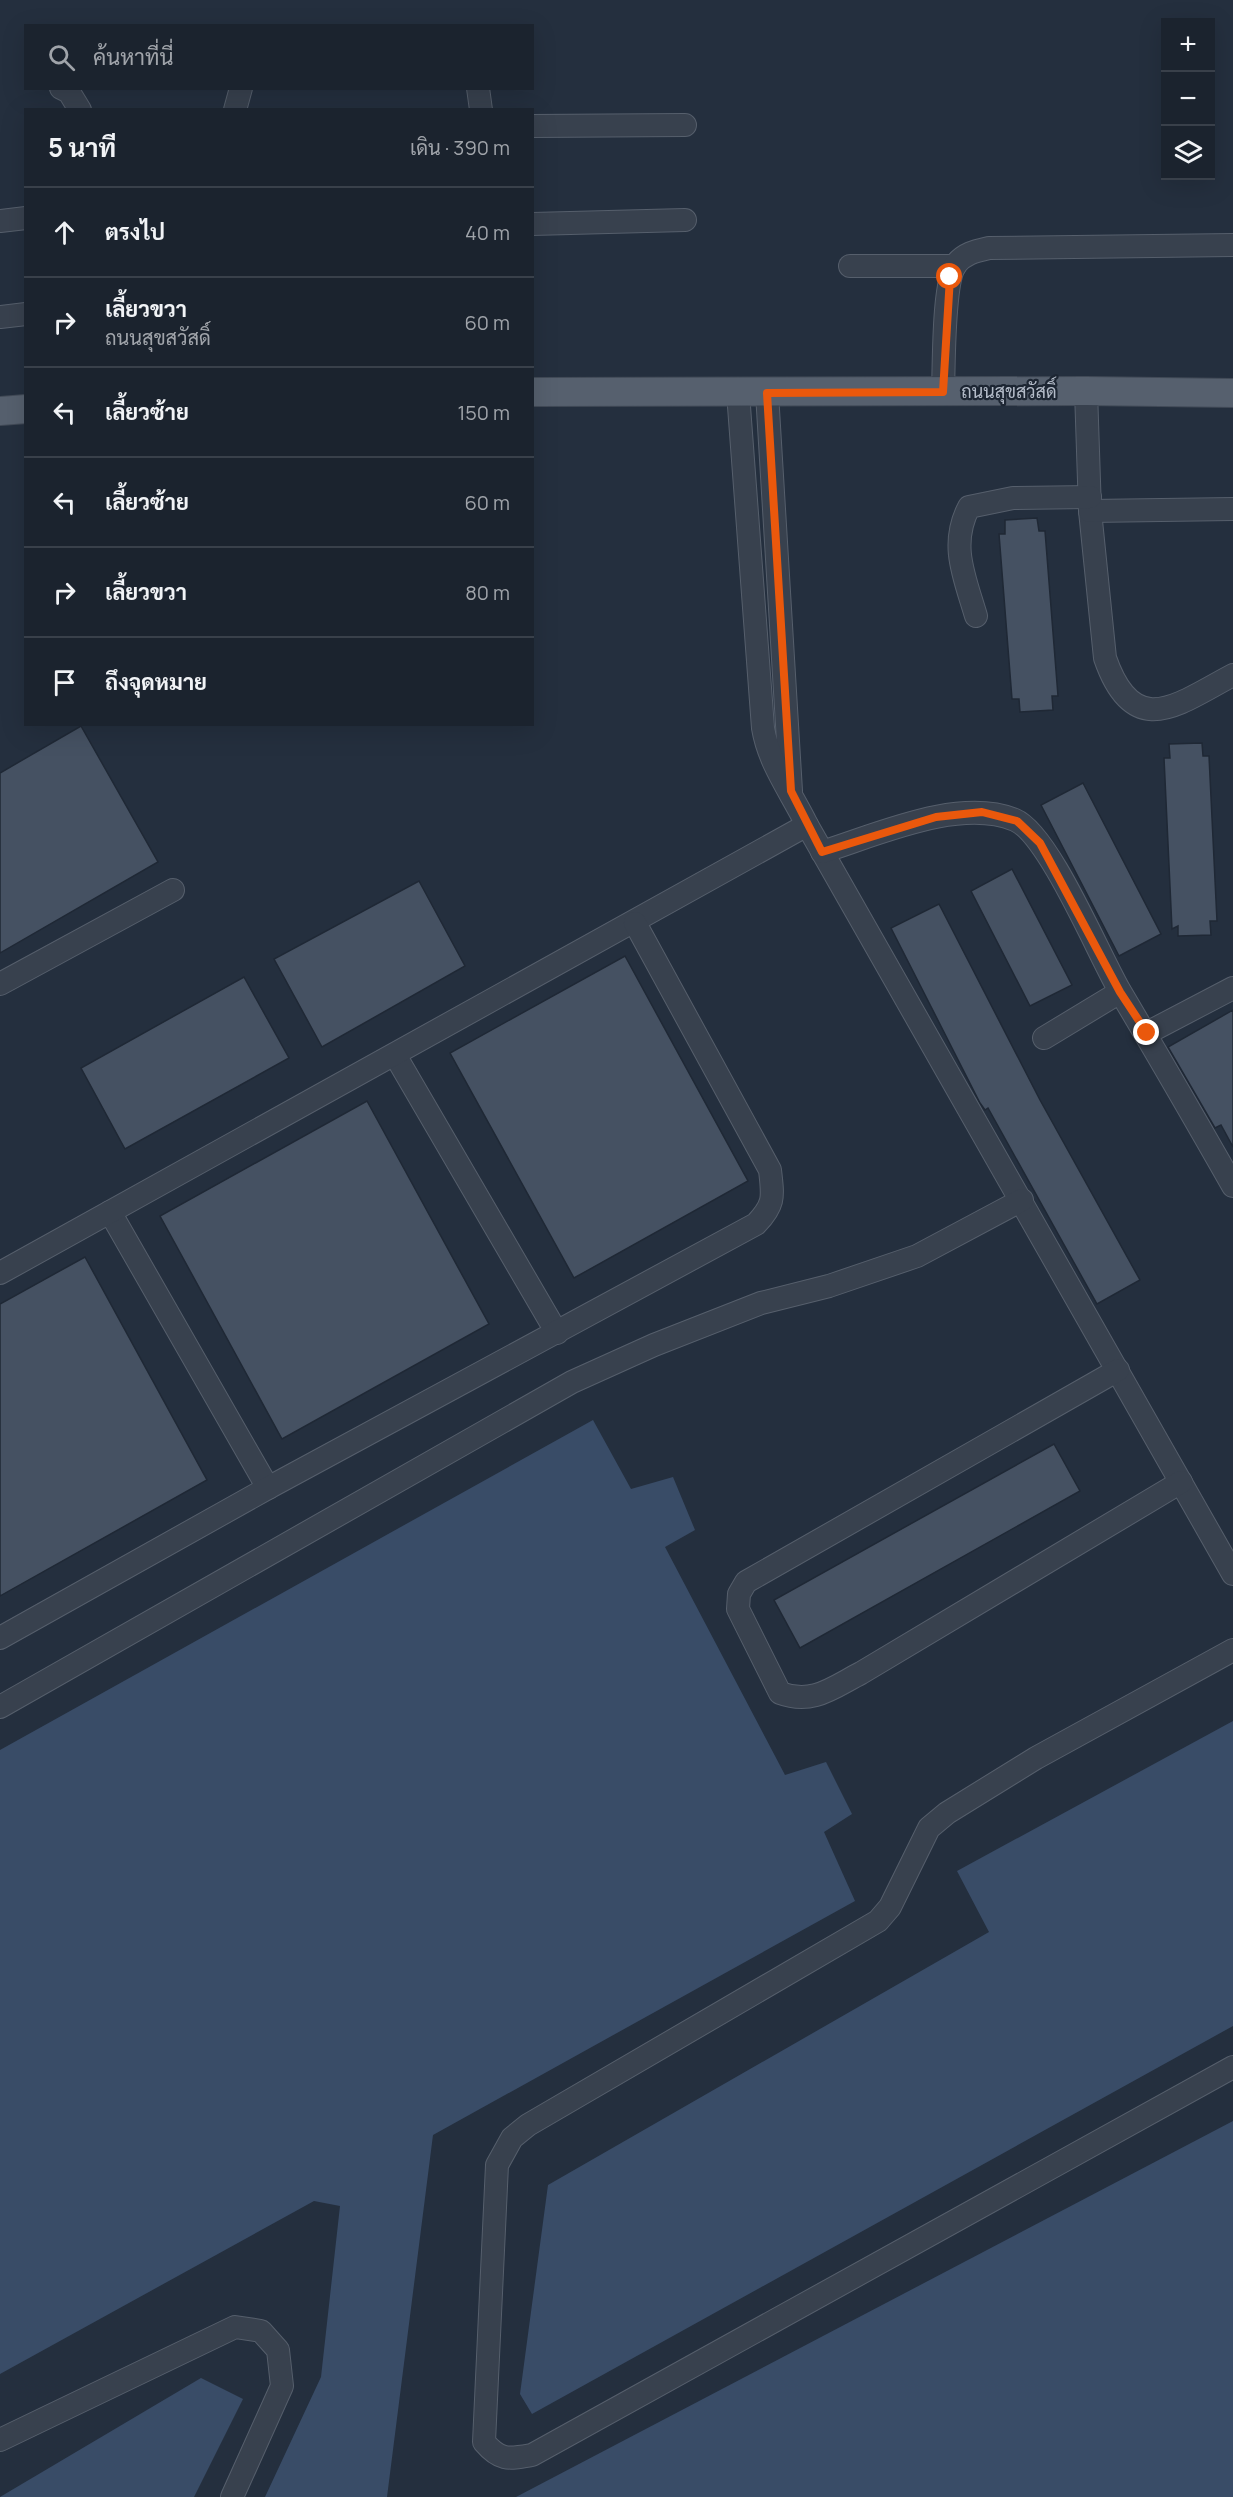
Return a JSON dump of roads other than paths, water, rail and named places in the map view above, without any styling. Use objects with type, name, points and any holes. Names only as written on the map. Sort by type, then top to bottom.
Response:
[{"type":"main road","name":"ถนนสุขสวัสดิ์","points":[[534,392],[1233,393]]},
{"type":"main road","points":[[0,411],[24,409]]},
{"type":"street","points":[[65,90],[69,92],[79,108]]},
{"type":"street","points":[[236,108],[240,90]]},
{"type":"street","points":[[478,90],[481,108]]},
{"type":"street","points":[[534,126],[686,125]]},
{"type":"street","points":[[0,221],[24,218]]},
{"type":"street","points":[[534,225],[686,220]]},
{"type":"street","points":[[943,392],[950,277],[955,266],[972,251],[988,248],[1233,245]]},
{"type":"street","points":[[850,266],[955,266]]},
{"type":"street","points":[[0,317],[24,314]]},
{"type":"street","points":[[1086,391],[1090,504],[1105,658],[1117,684],[1133,702],[1146,710],[1166,709],[1233,675]]},
{"type":"street","points":[[738,393],[766,748],[822,852],[1233,1574]]},
{"type":"street","points":[[767,393],[791,791]]},
{"type":"street","points":[[976,616],[959,555],[960,525],[969,507],[1013,498],[1090,504],[1233,509]]},
{"type":"street","points":[[822,852],[936,817],[982,812],[1017,821],[1040,843],[1120,992],[1147,1033],[1233,1186]]},
{"type":"street","points":[[0,1273],[807,825]]},
{"type":"street","points":[[0,984],[173,890]]},
{"type":"street","points":[[0,1638],[268,1488],[756,1224],[769,1210],[773,1196],[770,1170],[635,922]]},
{"type":"street","points":[[1147,1033],[1233,987]]},
{"type":"street","points":[[1044,1038],[1120,992]]},
{"type":"street","points":[[395,1055],[557,1333]]},
{"type":"street","points":[[0,1707],[572,1382],[654,1345],[761,1303],[829,1286],[917,1256],[1022,1200]]},
{"type":"street","points":[[110,1212],[268,1488]]},
{"type":"street","points":[[1118,1370],[746,1582],[739,1594],[738,1609],[780,1693],[796,1699],[812,1698],[861,1673],[1181,1482]]},
{"type":"street","points":[[1233,1650],[1036,1758],[947,1814],[929,1828],[890,1907],[878,1921],[528,2125],[512,2138],[497,2165],[484,2442],[494,2454],[509,2459],[532,2455],[1233,2067]]},
{"type":"street","points":[[0,2440],[235,2327],[261,2331],[278,2350],[282,2386],[232,2497]]},
{"type":"water","points":[[593,1420],[631,1489],[673,1477],[695,1530],[665,1547],[785,1775],[826,1762],[852,1814],[824,1832],[855,1901],[433,2135],[387,2497],[265,2497],[321,2377],[340,2206],[314,2201],[0,2374],[0,1750]]},
{"type":"water","points":[[1233,1721],[1233,2026],[532,2414],[520,2394],[548,2185],[989,1932],[957,1871]]},
{"type":"water","points":[[1233,2121],[1233,2497],[516,2497]]},
{"type":"water","points":[[201,2378],[243,2399],[194,2497],[0,2497]]}]
